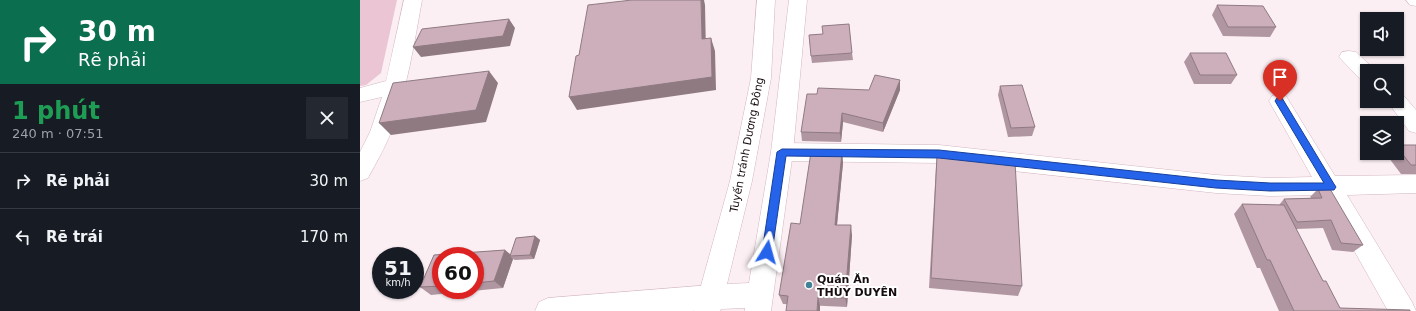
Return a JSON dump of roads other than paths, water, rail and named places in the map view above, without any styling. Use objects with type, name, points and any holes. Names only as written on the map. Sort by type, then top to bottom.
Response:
[{"type":"street","points":[[360,172],[385,120],[396,86],[413,0]]},
{"type":"street","name":"Tuyến tránh Dương Đông","points":[[709,304],[743,174],[761,78],[766,0]]},
{"type":"street","points":[[548,311],[759,303],[782,152],[798,0]]},
{"type":"street","points":[[1349,57],[1360,67]]},
{"type":"street","points":[[360,95],[396,86]]},
{"type":"street","points":[[1280,101],[1402,311]]},
{"type":"street","points":[[1403,108],[1416,125]]},
{"type":"street","points":[[782,152],[939,154],[1216,184],[1270,187],[1331,187],[1416,184]]},
{"type":"place","name":"Quán Ăn THÙY DUYÊN","points":[[809,285]]}]
